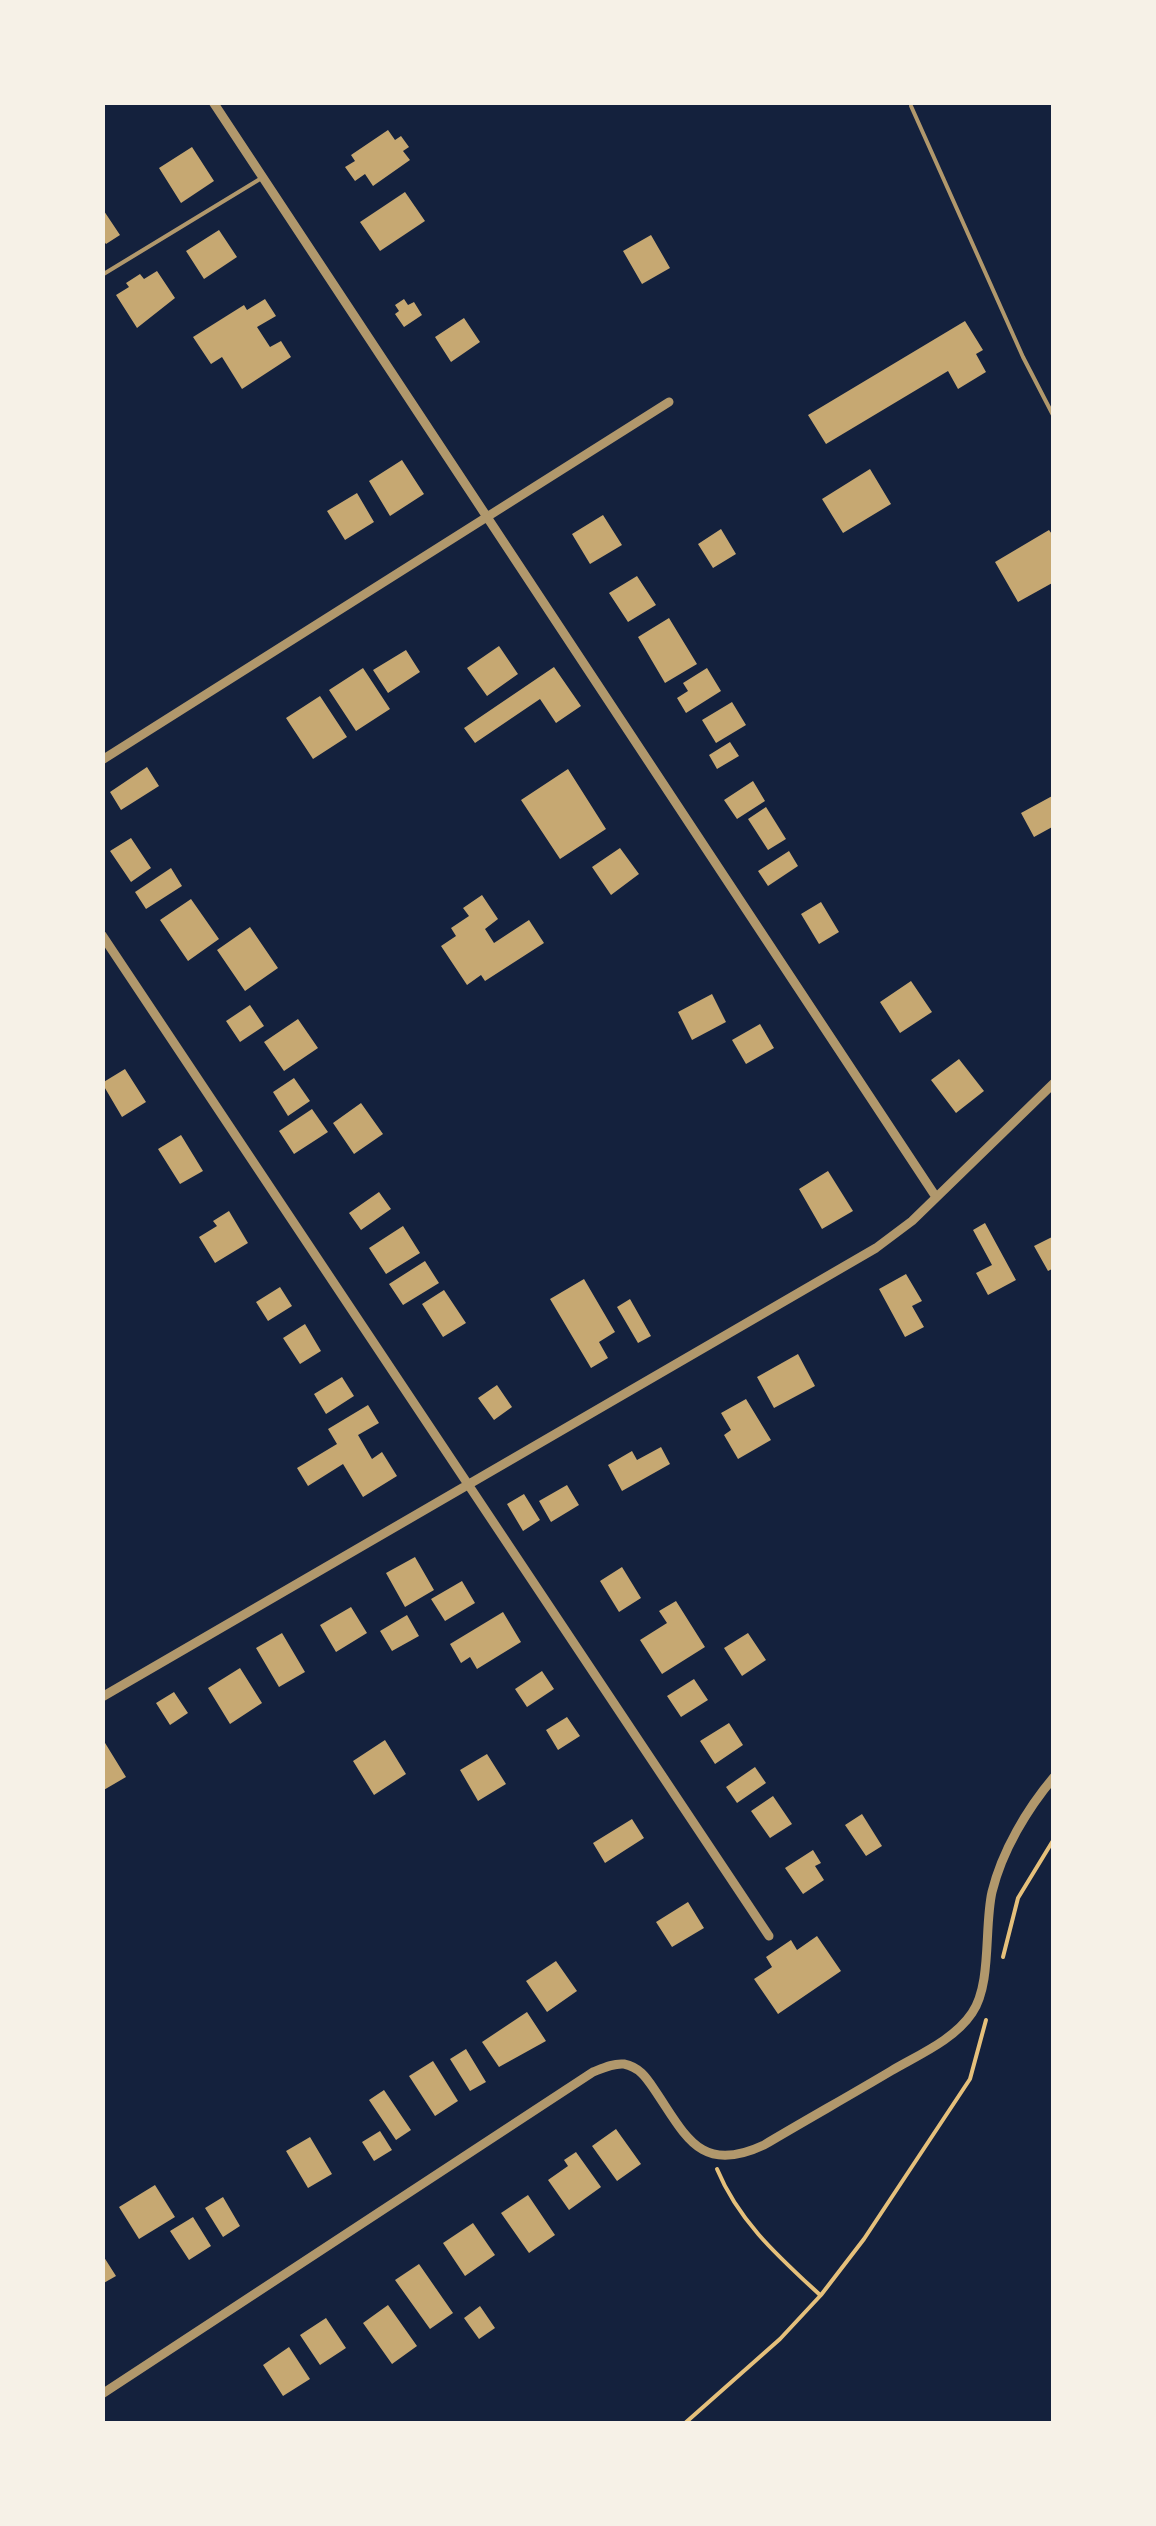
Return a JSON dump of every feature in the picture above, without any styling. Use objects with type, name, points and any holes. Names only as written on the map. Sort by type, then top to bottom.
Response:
[{"type":"street","points":[[213,102],[936,1197]]},
{"type":"street","points":[[102,760],[668,402]]},
{"type":"street","points":[[102,935],[768,1936]]},
{"type":"street","points":[[102,1697],[876,1248],[912,1221],[1054,1083]]},
{"type":"street","points":[[102,2394],[593,2072],[625,2064],[642,2072],[680,2128],[711,2155],[743,2155],[932,2047],[963,2025],[975,2010],[981,1990],[992,1892],[1027,1815],[1054,1777]]},
{"type":"lane","points":[[911,106],[1054,417]]},
{"type":"lane","points":[[102,275],[264,176]]},
{"type":"path","points":[[999,1970],[1018,1898],[1054,1839]]},
{"type":"path","points":[[684,2424],[780,2340],[821,2296],[864,2238],[970,2078],[990,2006]]},
{"type":"path","points":[[711,2155],[726,2192],[762,2242],[821,2296]]},
{"type":"building","points":[[388,130],[395,140],[401,136],[409,147],[403,151],[410,160],[373,186],[365,174],[355,181],[345,167],[355,161],[351,155]]},
{"type":"building","points":[[192,147],[214,181],[181,203],[159,168]]},
{"type":"building","points":[[405,192],[425,221],[380,251],[360,222]]},
{"type":"building","points":[[102,208],[120,235],[106,244],[102,239]]},
{"type":"building","points":[[219,230],[237,257],[204,279],[186,251]]},
{"type":"building","points":[[651,235],[670,268],[642,284],[623,251]]},
{"type":"building","points":[[157,271],[175,298],[137,328],[116,295],[140,274],[144,279]]},
{"type":"building","points":[[265,299],[276,316],[257,327],[270,347],[281,341],[291,357],[242,389],[222,357],[211,364],[193,337],[244,305],[247,310]]},
{"type":"building","points":[[404,299],[408,305],[414,302],[422,315],[404,327],[395,314],[399,311],[395,305]]},
{"type":"building","points":[[464,318],[480,342],[451,362],[435,337]]},
{"type":"building","points":[[965,321],[983,350],[976,354],[986,372],[958,389],[948,371],[826,444],[808,415]]},
{"type":"building","points":[[402,460],[424,494],[390,516],[369,481]]},
{"type":"building","points":[[870,469],[891,504],[843,533],[822,499]]},
{"type":"building","points":[[357,493],[374,522],[345,540],[327,511]]},
{"type":"building","points":[[603,515],[622,545],[590,564],[572,534]]},
{"type":"building","points":[[721,529],[736,554],[713,568],[698,544]]},
{"type":"building","points":[[1049,530],[1054,537],[1054,582],[1018,602],[995,562]]},
{"type":"building","points":[[637,576],[656,605],[628,622],[609,593]]},
{"type":"building","points":[[669,618],[697,664],[665,683],[638,637]]},
{"type":"building","points":[[499,646],[518,674],[487,696],[467,668]]},
{"type":"building","points":[[406,650],[420,672],[388,693],[373,670]]},
{"type":"building","points":[[554,667],[581,706],[556,723],[540,699],[475,743],[464,728]]},
{"type":"building","points":[[363,668],[390,709],[356,731],[329,690]]},
{"type":"building","points":[[707,668],[721,691],[686,713],[677,698],[688,691],[683,683]]},
{"type":"building","points":[[320,696],[347,737],[313,759],[286,718]]},
{"type":"building","points":[[732,702],[746,725],[716,743],[702,720]]},
{"type":"building","points":[[730,742],[739,756],[717,769],[709,755]]},
{"type":"building","points":[[147,767],[159,786],[121,810],[110,792]]},
{"type":"building","points":[[568,769],[606,829],[560,859],[521,800]]},
{"type":"building","points":[[753,781],[765,801],[737,819],[724,800]]},
{"type":"building","points":[[1054,795],[1054,826],[1034,837],[1021,813]]},
{"type":"building","points":[[766,807],[786,839],[768,850],[748,819]]},
{"type":"building","points":[[131,838],[151,868],[131,882],[110,851]]},
{"type":"building","points":[[620,848],[639,874],[611,895],[592,867]]},
{"type":"building","points":[[789,851],[798,866],[768,886],[758,871]]},
{"type":"building","points":[[171,868],[182,886],[146,909],[135,892]]},
{"type":"building","points":[[482,895],[498,919],[485,929],[494,943],[529,920],[544,943],[485,981],[481,975],[467,985],[441,946],[456,936],[451,928],[469,916],[463,908]]},
{"type":"building","points":[[191,899],[219,939],[188,961],[160,920]]},
{"type":"building","points":[[821,902],[839,932],[819,944],[801,914]]},
{"type":"building","points":[[250,927],[278,968],[245,991],[217,950]]},
{"type":"building","points":[[911,981],[932,1012],[900,1033],[880,1002]]},
{"type":"building","points":[[712,994],[726,1022],[692,1040],[678,1012]]},
{"type":"building","points":[[250,1005],[264,1026],[240,1042],[226,1021]]},
{"type":"building","points":[[298,1019],[318,1048],[284,1071],[264,1042]]},
{"type":"building","points":[[760,1024],[774,1048],[746,1064],[732,1040]]},
{"type":"building","points":[[959,1059],[984,1091],[956,1113],[931,1080]]},
{"type":"building","points":[[125,1069],[146,1102],[122,1117],[102,1083]]},
{"type":"building","points":[[294,1078],[310,1101],[288,1116],[273,1092]]},
{"type":"building","points":[[361,1103],[383,1134],[354,1154],[333,1123]]},
{"type":"building","points":[[312,1109],[328,1132],[294,1154],[279,1131]]},
{"type":"building","points":[[181,1135],[203,1171],[180,1184],[158,1149]]},
{"type":"building","points":[[828,1171],[853,1211],[822,1229],[799,1189]]},
{"type":"building","points":[[379,1192],[391,1209],[361,1230],[349,1213]]},
{"type":"building","points":[[229,1211],[248,1243],[215,1263],[199,1237],[217,1226],[213,1221]]},
{"type":"building","points":[[985,1223],[1016,1280],[988,1295],[976,1273],[992,1265],[973,1230]]},
{"type":"building","points":[[403,1226],[420,1253],[386,1274],[369,1248]]},
{"type":"building","points":[[1054,1236],[1054,1268],[1048,1271],[1034,1246]]},
{"type":"building","points":[[425,1261],[439,1283],[403,1305],[389,1284]]},
{"type":"building","points":[[906,1274],[922,1301],[912,1306],[924,1327],[905,1337],[879,1289]]},
{"type":"building","points":[[584,1279],[615,1332],[599,1342],[608,1358],[591,1368],[550,1299]]},
{"type":"building","points":[[280,1287],[292,1306],[268,1321],[256,1302]]},
{"type":"building","points":[[444,1290],[466,1323],[443,1337],[422,1304]]},
{"type":"building","points":[[630,1299],[651,1336],[638,1343],[617,1307]]},
{"type":"building","points":[[305,1324],[321,1351],[300,1364],[283,1338]]},
{"type":"building","points":[[798,1354],[815,1386],[774,1408],[757,1377]]},
{"type":"building","points":[[342,1377],[354,1396],[326,1414],[314,1394]]},
{"type":"building","points":[[497,1385],[512,1407],[494,1420],[478,1398]]},
{"type":"building","points":[[746,1399],[771,1440],[738,1459],[724,1435],[731,1430],[721,1413]]},
{"type":"building","points":[[368,1405],[379,1423],[358,1435],[372,1459],[382,1452],[397,1476],[363,1497],[343,1464],[308,1486],[297,1468],[337,1444],[328,1429]]},
{"type":"building","points":[[661,1447],[670,1464],[622,1491],[608,1465],[632,1451],[637,1460]]},
{"type":"building","points":[[567,1485],[579,1505],[551,1522],[539,1501]]},
{"type":"building","points":[[524,1494],[540,1520],[523,1531],[507,1504]]},
{"type":"building","points":[[415,1557],[434,1590],[405,1607],[386,1573]]},
{"type":"building","points":[[622,1567],[641,1598],[619,1612],[600,1581]]},
{"type":"building","points":[[462,1581],[475,1603],[445,1621],[431,1599]]},
{"type":"building","points":[[676,1601],[705,1647],[662,1674],[640,1640],[667,1623],[659,1611]]},
{"type":"building","points":[[351,1607],[367,1633],[336,1652],[320,1625]]},
{"type":"building","points":[[503,1612],[521,1642],[477,1669],[470,1657],[461,1663],[450,1644]]},
{"type":"building","points":[[407,1615],[419,1636],[392,1651],[380,1631]]},
{"type":"building","points":[[282,1633],[305,1672],[279,1687],[256,1648]]},
{"type":"building","points":[[748,1633],[766,1660],[742,1676],[724,1648]]},
{"type":"building","points":[[240,1668],[262,1703],[230,1724],[208,1688]]},
{"type":"building","points":[[542,1671],[554,1689],[527,1707],[515,1689]]},
{"type":"building","points":[[694,1679],[708,1700],[681,1717],[667,1696]]},
{"type":"building","points":[[174,1692],[188,1713],[170,1725],[156,1703]]},
{"type":"building","points":[[567,1717],[580,1736],[558,1750],[546,1730]]},
{"type":"building","points":[[729,1723],[743,1745],[715,1764],[700,1741]]},
{"type":"building","points":[[102,1738],[126,1777],[102,1791]]},
{"type":"building","points":[[385,1740],[406,1774],[374,1795],[353,1761]]},
{"type":"building","points":[[487,1754],[506,1784],[478,1801],[460,1770]]},
{"type":"building","points":[[755,1767],[766,1783],[737,1803],[726,1787]]},
{"type":"building","points":[[773,1796],[792,1824],[770,1838],[751,1811]]},
{"type":"building","points":[[862,1814],[882,1846],[866,1856],[845,1825]]},
{"type":"building","points":[[632,1819],[644,1838],[605,1863],[593,1843]]},
{"type":"building","points":[[813,1850],[821,1863],[815,1866],[824,1880],[803,1894],[785,1868]]},
{"type":"building","points":[[688,1902],[704,1928],[672,1947],[656,1922]]},
{"type":"building","points":[[817,1936],[841,1971],[778,2014],[754,1979],[772,1967],[766,1957],[791,1940],[797,1950]]},
{"type":"building","points":[[556,1961],[577,1991],[547,2012],[526,1981]]},
{"type":"building","points":[[527,2012],[546,2041],[499,2067],[482,2042]]},
{"type":"building","points":[[466,2049],[486,2082],[470,2091],[450,2059]]},
{"type":"building","points":[[433,2061],[458,2101],[435,2116],[409,2076]]},
{"type":"building","points":[[384,2090],[411,2130],[396,2140],[369,2100]]},
{"type":"building","points":[[616,2129],[641,2164],[617,2181],[592,2146]]},
{"type":"building","points":[[380,2131],[392,2150],[374,2161],[362,2142]]},
{"type":"building","points":[[310,2137],[332,2174],[308,2188],[286,2151]]},
{"type":"building","points":[[576,2152],[601,2187],[569,2210],[548,2180],[568,2166],[564,2160]]},
{"type":"building","points":[[155,2185],[175,2217],[139,2239],[119,2207]]},
{"type":"building","points":[[528,2195],[555,2235],[529,2253],[501,2213]]},
{"type":"building","points":[[223,2197],[240,2226],[223,2237],[205,2208]]},
{"type":"building","points":[[193,2217],[211,2246],[189,2260],[170,2231]]},
{"type":"building","points":[[473,2223],[495,2255],[465,2276],[443,2243]]},
{"type":"building","points":[[102,2254],[116,2276],[102,2284]]},
{"type":"building","points":[[419,2264],[453,2313],[430,2329],[395,2280]]},
{"type":"building","points":[[388,2305],[417,2346],[392,2364],[363,2323]]},
{"type":"building","points":[[480,2306],[495,2328],[479,2339],[464,2318]]},
{"type":"building","points":[[326,2318],[346,2348],[320,2365],[300,2335]]},
{"type":"building","points":[[289,2347],[310,2379],[283,2396],[263,2365]]}]
